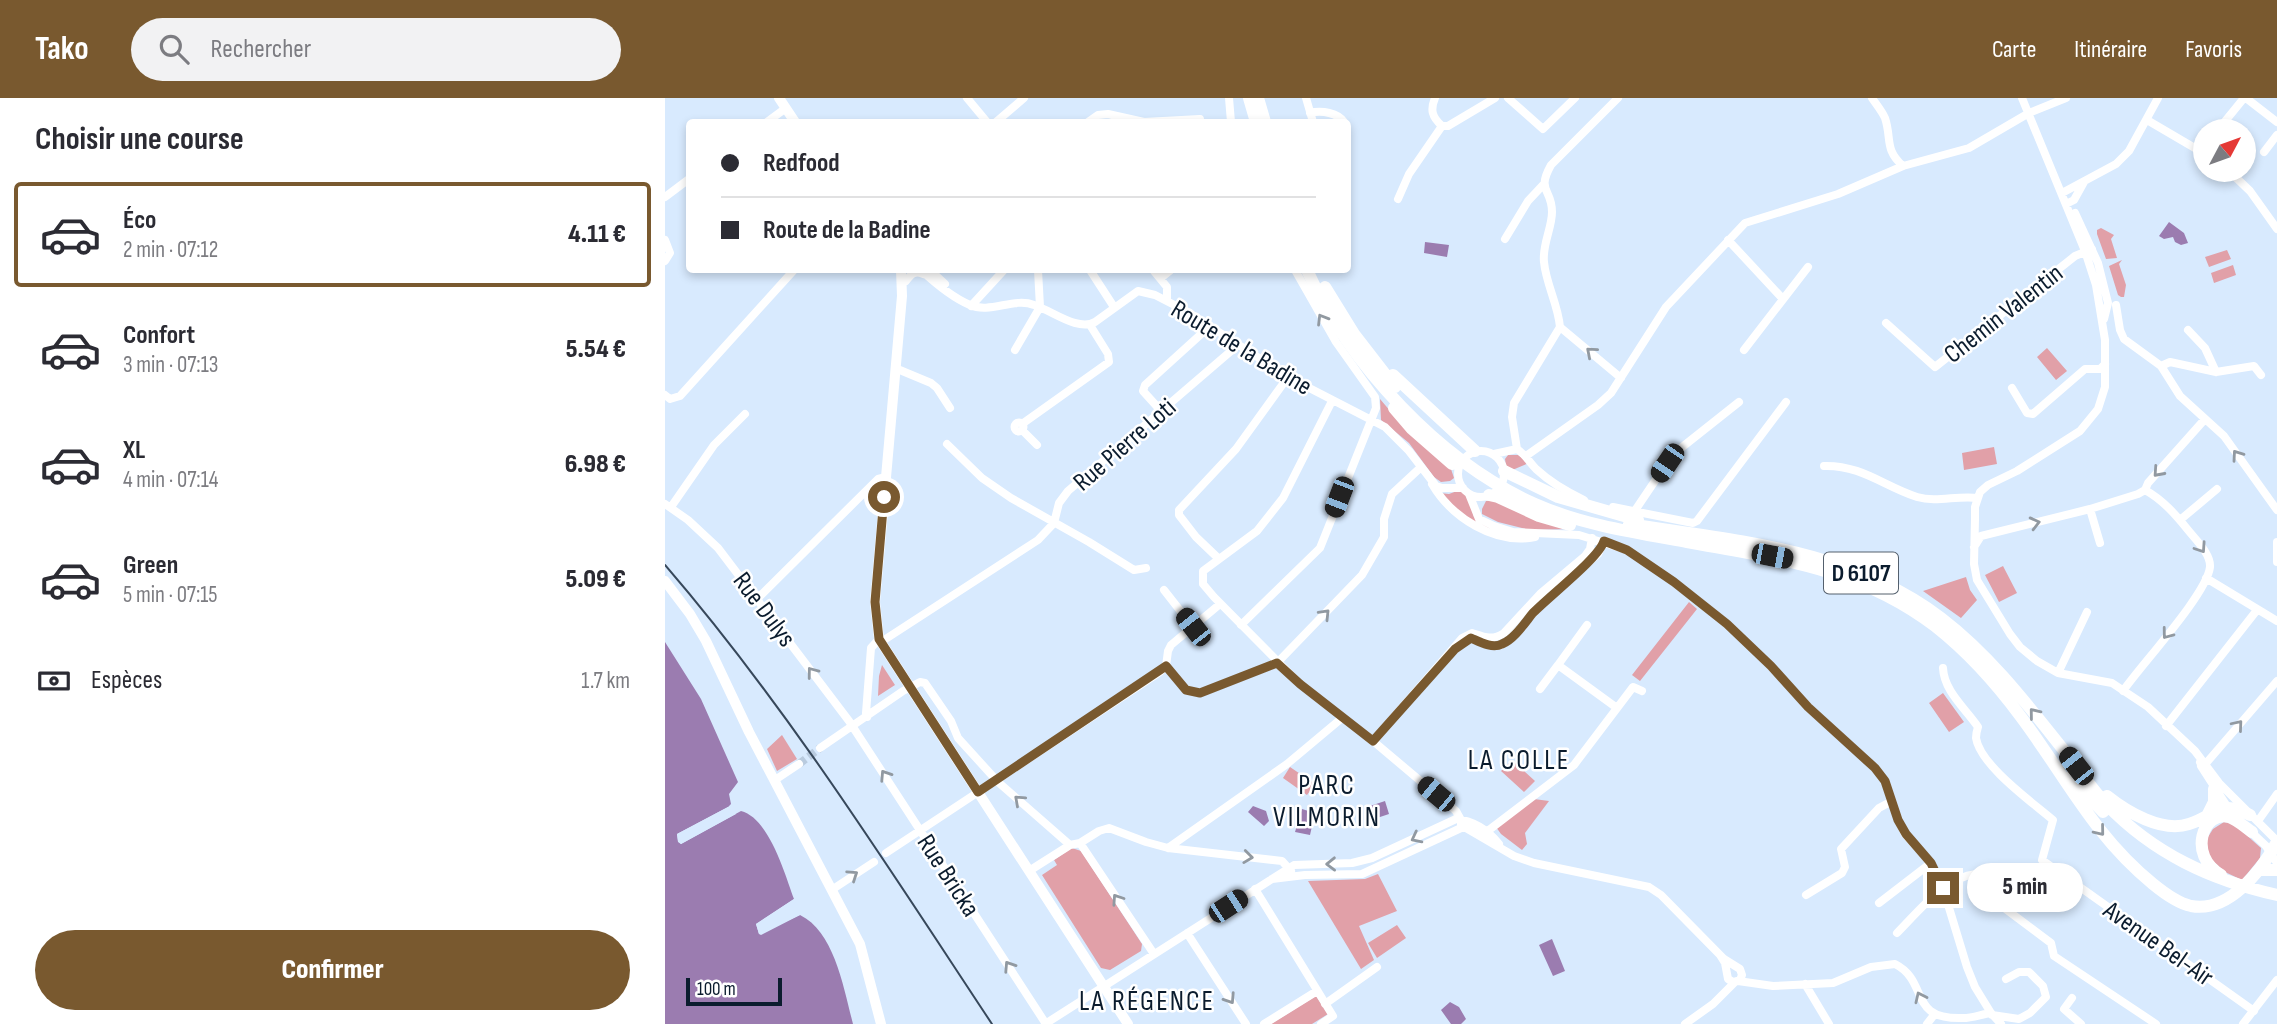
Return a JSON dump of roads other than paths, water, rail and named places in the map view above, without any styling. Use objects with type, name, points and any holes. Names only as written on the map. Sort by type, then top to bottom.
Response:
[{"type":"highway","points":[[1249,98],[1255,119]]},
{"type":"highway","points":[[1258,98],[1264,119]]},
{"type":"highway","name":"D 6107","points":[[1309,273],[1388,391],[1419,417],[1447,449],[1497,485],[1537,505],[1797,561],[1847,577],[1901,603],[1935,626],[1968,654],[1996,683],[2048,754],[2097,806],[2130,833],[2181,866],[2277,902]]},
{"type":"highway","name":"D 6107","points":[[1317,273],[1350,337]]},
{"type":"highway","points":[[1350,337],[1475,451]]},
{"type":"highway","points":[[1350,337],[1385,397],[1462,483]]},
{"type":"highway","points":[[1499,462],[1558,497],[1690,537]]},
{"type":"highway","points":[[1484,496],[1498,497],[1539,516],[1588,530],[1651,542],[1690,537]]},
{"type":"highway","name":"D 6107","points":[[1690,537],[1798,552],[1849,568],[1904,594],[1939,617],[2003,675],[2105,803],[2154,845],[2237,887],[2277,895]]},
{"type":"highway","points":[[2048,754],[2102,835],[2146,878],[2180,902],[2191,906],[2214,904],[2235,893],[2260,870],[2275,850]]},
{"type":"highway","points":[[2076,766],[2109,798],[2146,819],[2169,826],[2187,825],[2227,807],[2237,808],[2253,823]]},
{"type":"highway","points":[[2208,814],[2214,803],[2211,780]]},
{"type":"highway","points":[[2237,887],[2207,864],[2200,843],[2202,834],[2219,817],[2253,823]]},
{"type":"highway","points":[[2260,870],[2277,870]]},
{"type":"main road","points":[[779,98],[793,119]]},
{"type":"main road","points":[[905,273],[875,602],[880,641],[1129,1024]]},
{"type":"main road","points":[[665,581],[706,641],[860,944],[881,1024]]},
{"type":"street","points":[[967,98],[984,119]]},
{"type":"street","points":[[1000,119],[1024,98]]},
{"type":"street","points":[[1229,98],[1231,119]]},
{"type":"street","points":[[1306,98],[1312,118],[1319,111],[1341,119]]},
{"type":"street","points":[[1435,98],[1431,106],[1432,114],[1442,126]]},
{"type":"street","points":[[1398,199],[1409,174],[1442,126],[1456,124],[1495,98]]},
{"type":"street","points":[[1508,98],[1542,129],[1575,98]]},
{"type":"street","points":[[1617,98],[1551,165],[1543,178],[1552,214],[1543,261],[1560,327],[1621,379]]},
{"type":"street","points":[[1872,98],[1885,118],[1889,146],[1895,159],[1903,166]]},
{"type":"street","points":[[2022,98],[2062,193],[2115,304],[2124,339],[2161,366],[2180,396],[2224,436],[2277,510]]},
{"type":"street","points":[[1526,456],[1611,393],[1666,307],[1739,228],[1755,219],[1838,194],[1903,166],[1969,148],[2029,113],[2066,98]]},
{"type":"street","points":[[2062,193],[2116,164],[2129,151],[2158,98]]},
{"type":"street","points":[[2227,119],[2245,98],[2277,122]]},
{"type":"street","points":[[771,119],[786,108]]},
{"type":"street","points":[[1093,119],[1098,115],[1108,114],[1130,119]]},
{"type":"street","points":[[2147,120],[2193,147]]},
{"type":"street","points":[[2264,152],[2277,135]]},
{"type":"street","points":[[665,197],[686,182]]},
{"type":"street","points":[[2241,182],[2277,229]]},
{"type":"street","points":[[2068,204],[2084,183]]},
{"type":"street","points":[[1505,239],[1528,201],[1543,185]]},
{"type":"street","points":[[665,240],[670,253],[665,261]]},
{"type":"street","points":[[1728,240],[1783,299]]},
{"type":"street","points":[[2088,250],[2096,285],[2105,364],[2105,387],[2098,409],[2084,427],[2027,465],[1988,485],[1978,498],[1973,564],[1977,580],[2010,634],[2037,661],[2058,673],[2107,681],[2123,691],[2167,726],[2201,762],[2227,807]]},
{"type":"street","name":"Chemin Valentin","points":[[1886,323],[1934,367],[2075,256],[2088,250]]},
{"type":"street","points":[[1744,351],[1808,267]]},
{"type":"street","points":[[665,395],[670,399],[680,396],[792,273]]},
{"type":"street","points":[[929,273],[956,297],[971,306],[990,307],[1024,302],[1090,325],[1108,354],[1109,362],[1022,427],[1037,445]]},
{"type":"street","points":[[992,273],[997,279]]},
{"type":"street","points":[[971,306],[1002,273]]},
{"type":"street","points":[[1016,350],[1039,307],[1038,273]]},
{"type":"street","points":[[1092,273],[1114,307]]},
{"type":"street","points":[[1156,273],[1167,287],[1167,300]]},
{"type":"street","points":[[1161,278],[1167,273]]},
{"type":"street","points":[[1241,625],[1320,548],[1376,408],[1375,397],[1336,342],[1297,273]]},
{"type":"street","points":[[2096,285],[2102,304],[2115,304]]},
{"type":"street","name":"Route de la Badine","points":[[1090,325],[1138,291],[1167,300],[1288,377],[1371,418],[1396,437],[1429,478],[1442,488],[1451,488],[1462,483],[1479,519],[1513,532],[1545,536]]},
{"type":"street","points":[[2102,326],[2115,304]]},
{"type":"street","points":[[1162,412],[1143,391],[1145,384],[1210,326]]},
{"type":"street","points":[[1517,449],[1512,417],[1514,403],[1560,327]]},
{"type":"street","points":[[2188,330],[2206,348],[2216,372]]},
{"type":"street","name":"Rue Pierre Loti","points":[[880,641],[1038,540],[1054,523],[1062,497],[1238,345]]},
{"type":"street","points":[[2161,366],[2170,362],[2216,372],[2254,366],[2261,374]]},
{"type":"street","points":[[2012,388],[2027,413],[2033,414],[2076,375],[2089,369],[2100,369],[2105,364]]},
{"type":"street","points":[[895,368],[931,383],[950,408]]},
{"type":"street","points":[[2089,369],[2105,387]]},
{"type":"street","points":[[1218,558],[1187,527],[1179,515],[1179,510],[1236,449],[1288,377]]},
{"type":"street","points":[[1332,401],[1283,498],[1257,531],[1203,571],[1203,584],[1277,663],[1456,811],[1461,824]]},
{"type":"street","points":[[1634,512],[1667,463],[1681,448],[1739,402]]},
{"type":"street","points":[[1474,506],[1500,486],[1499,462],[1505,450],[1517,449],[1537,470],[1582,499],[1693,523],[1786,402]]},
{"type":"street","points":[[668,505],[714,445],[745,414]]},
{"type":"street","points":[[1974,547],[1982,536],[2138,495],[2205,419]]},
{"type":"street","points":[[947,444],[985,480],[1054,523],[1134,570],[1146,568]]},
{"type":"street","points":[[1484,496],[1462,483],[1464,458],[1475,451],[1488,451],[1499,462]]},
{"type":"street","points":[[1824,466],[1841,466],[1865,472],[1920,498],[1978,498]]},
{"type":"street","points":[[1220,604],[1171,645],[1168,651],[1166,666],[1186,690],[1200,693],[1277,663],[1362,575],[1384,537],[1384,519],[1392,494],[1420,468]]},
{"type":"street","points":[[757,599],[879,479],[886,477]]},
{"type":"street","name":"Route de la Badine","points":[[1429,478],[1439,495],[1455,512],[1485,531],[1525,539],[1579,535],[1627,550],[1674,582],[1745,639],[1808,707],[1875,768],[1885,781],[1906,834],[1931,863],[1943,888],[1967,967],[1988,1014],[2001,1024]]},
{"type":"street","points":[[2180,520],[2217,489]]},
{"type":"street","points":[[2123,691],[2191,604],[2211,565],[2206,553],[2180,520],[2158,497],[2145,490]]},
{"type":"street","name":"Rue Dulys","points":[[668,505],[718,548],[853,726]]},
{"type":"street","points":[[2090,509],[2100,543]]},
{"type":"street","points":[[1373,741],[1468,634],[1488,638],[1504,634],[1585,556],[1590,549],[1592,538]]},
{"type":"street","points":[[1544,596],[1598,554],[1604,541]]},
{"type":"street","points":[[2277,542],[2277,562]]},
{"type":"street","points":[[2206,578],[2277,623]]},
{"type":"street","points":[[1164,590],[1193,627]]},
{"type":"street","points":[[2167,726],[2257,610]]},
{"type":"street","points":[[2058,673],[2087,612]]},
{"type":"street","points":[[1540,689],[1587,625]]},
{"type":"street","points":[[867,716],[871,648],[880,641]]},
{"type":"street","points":[[1558,665],[1617,708]]},
{"type":"street","points":[[887,853],[1166,666]]},
{"type":"street","name":"Avenue Bel-Air","points":[[1943,668],[1944,678],[1950,689],[1978,727],[1976,738],[1984,755],[2006,781],[2053,820],[2042,860],[2254,1011]]},
{"type":"street","points":[[2201,762],[2277,681]]},
{"type":"street","points":[[820,748],[909,687],[920,682],[925,683],[951,722],[958,738],[997,780],[1075,844],[1154,954]]},
{"type":"street","points":[[1484,834],[1574,765],[1633,687],[1642,691]]},
{"type":"street","points":[[1168,848],[1287,764],[1342,718]]},
{"type":"street","name":"Rue Bricka","points":[[853,726],[1046,1024]]},
{"type":"street","points":[[775,780],[799,764]]},
{"type":"street","points":[[2211,780],[2275,850]]},
{"type":"street","points":[[2253,823],[2277,794]]},
{"type":"street","points":[[1806,895],[1842,873],[1845,867],[1841,849],[1879,808],[1892,801]]},
{"type":"street","points":[[1046,1024],[1289,868],[1305,864],[1352,863],[1372,858],[1450,820],[1461,824]]},
{"type":"street","points":[[1272,879],[1305,875],[1362,874],[1461,824],[1471,822],[1514,856],[1534,863],[1649,887],[1661,895],[1732,972],[1773,986],[1840,981],[1871,967],[1895,964],[1910,975],[1927,1011],[1934,1015],[1963,1018],[1988,1014],[2019,1019],[2030,1013],[2046,997],[2043,986],[2029,972],[2019,972],[2006,979]]},
{"type":"street","points":[[1029,871],[1109,828],[1168,848],[1282,861],[1295,876]]},
{"type":"street","points":[[1372,858],[1376,868]]},
{"type":"street","points":[[833,889],[874,862]]},
{"type":"street","points":[[1879,903],[1931,863]]},
{"type":"street","points":[[1305,864],[1305,875]]},
{"type":"street","points":[[1897,933],[1937,891],[1970,874],[1976,874],[2003,907],[2051,943],[2054,956],[2142,1020],[2156,1024]]},
{"type":"street","points":[[1255,889],[1335,1020],[1321,1024]]},
{"type":"street","points":[[1187,933],[1246,1024]]},
{"type":"street","points":[[1325,1004],[1377,967]]},
{"type":"street","points":[[1685,1024],[1725,993],[1732,972]]},
{"type":"street","points":[[2243,1024],[2277,983]]},
{"type":"street","points":[[1805,984],[1829,1024]]},
{"type":"street","points":[[1264,1024],[1318,991]]},
{"type":"street","points":[[2072,998],[2064,1009],[2081,1024]]},
{"type":"street","points":[[1927,1024],[1934,1015]]},
{"type":"tunnel","points":[[799,764],[820,748]]},
{"type":"railway","points":[[665,565],[753,675],[836,789],[992,1024]]},
{"type":"district","name":"LA COLLE","points":[[1519,759]]},
{"type":"district","name":"PARC VILMORIN","points":[[1327,800]]},
{"type":"district","name":"LA RÉGENCE","points":[[1147,1000]]}]
